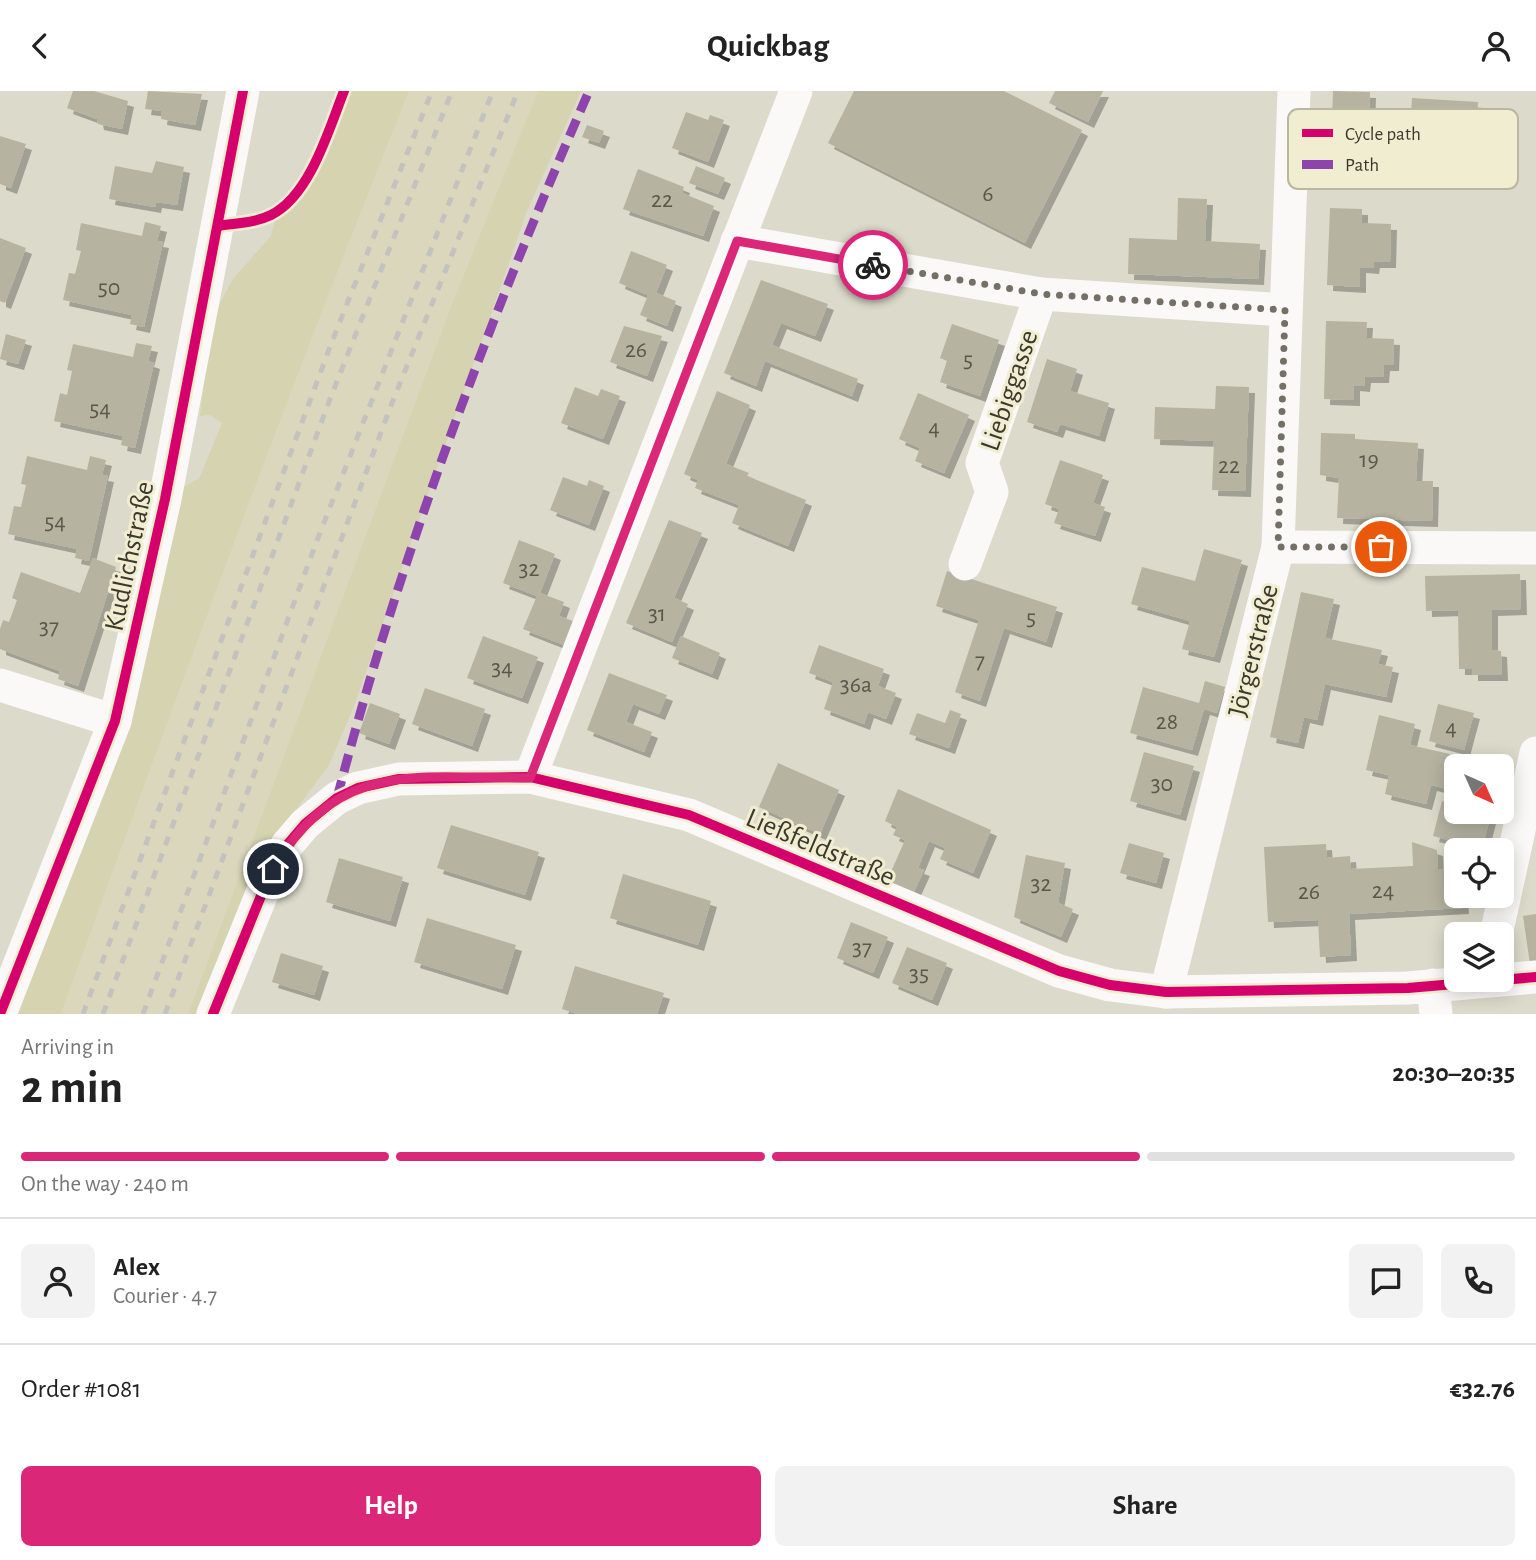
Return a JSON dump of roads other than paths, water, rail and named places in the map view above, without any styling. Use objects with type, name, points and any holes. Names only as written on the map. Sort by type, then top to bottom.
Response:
[{"type":"street","name":"Kudlichstraße","points":[[1,1014],[115,721],[165,499],[243,91]]},
{"type":"street","points":[[530,778],[796,91]]},
{"type":"street","name":"Jörgerstraße","points":[[1293,109],[1294,91]]},
{"type":"street","name":"Jörgerstraße","points":[[1166,992],[1278,547],[1290,189]]},
{"type":"street","points":[[737,241],[1041,294],[1285,310]]},
{"type":"street","name":"Liebiggasse","points":[[965,564],[992,492],[982,463],[1041,294]]},
{"type":"street","points":[[1278,547],[1536,548]]},
{"type":"street","points":[[0,685],[115,721]]},
{"type":"street","points":[[1499,922],[1536,753]]},
{"type":"street","name":"Ließfeldstraße","points":[[213,1014],[273,869],[305,824],[337,798],[358,788],[400,779],[530,778],[689,815],[1059,971],[1110,985],[1166,992],[1435,1000],[1456,992]]},
{"type":"street","name":"Ließfeldstraße","points":[[1514,979],[1536,977]]},
{"type":"railway","points":[[83,1014],[331,344],[432,91]]},
{"type":"railway","points":[[103,1014],[330,399],[452,91]]},
{"type":"railway","points":[[143,1014],[316,543],[493,91]]},
{"type":"railway","points":[[165,1014],[390,408],[518,91]]}]
